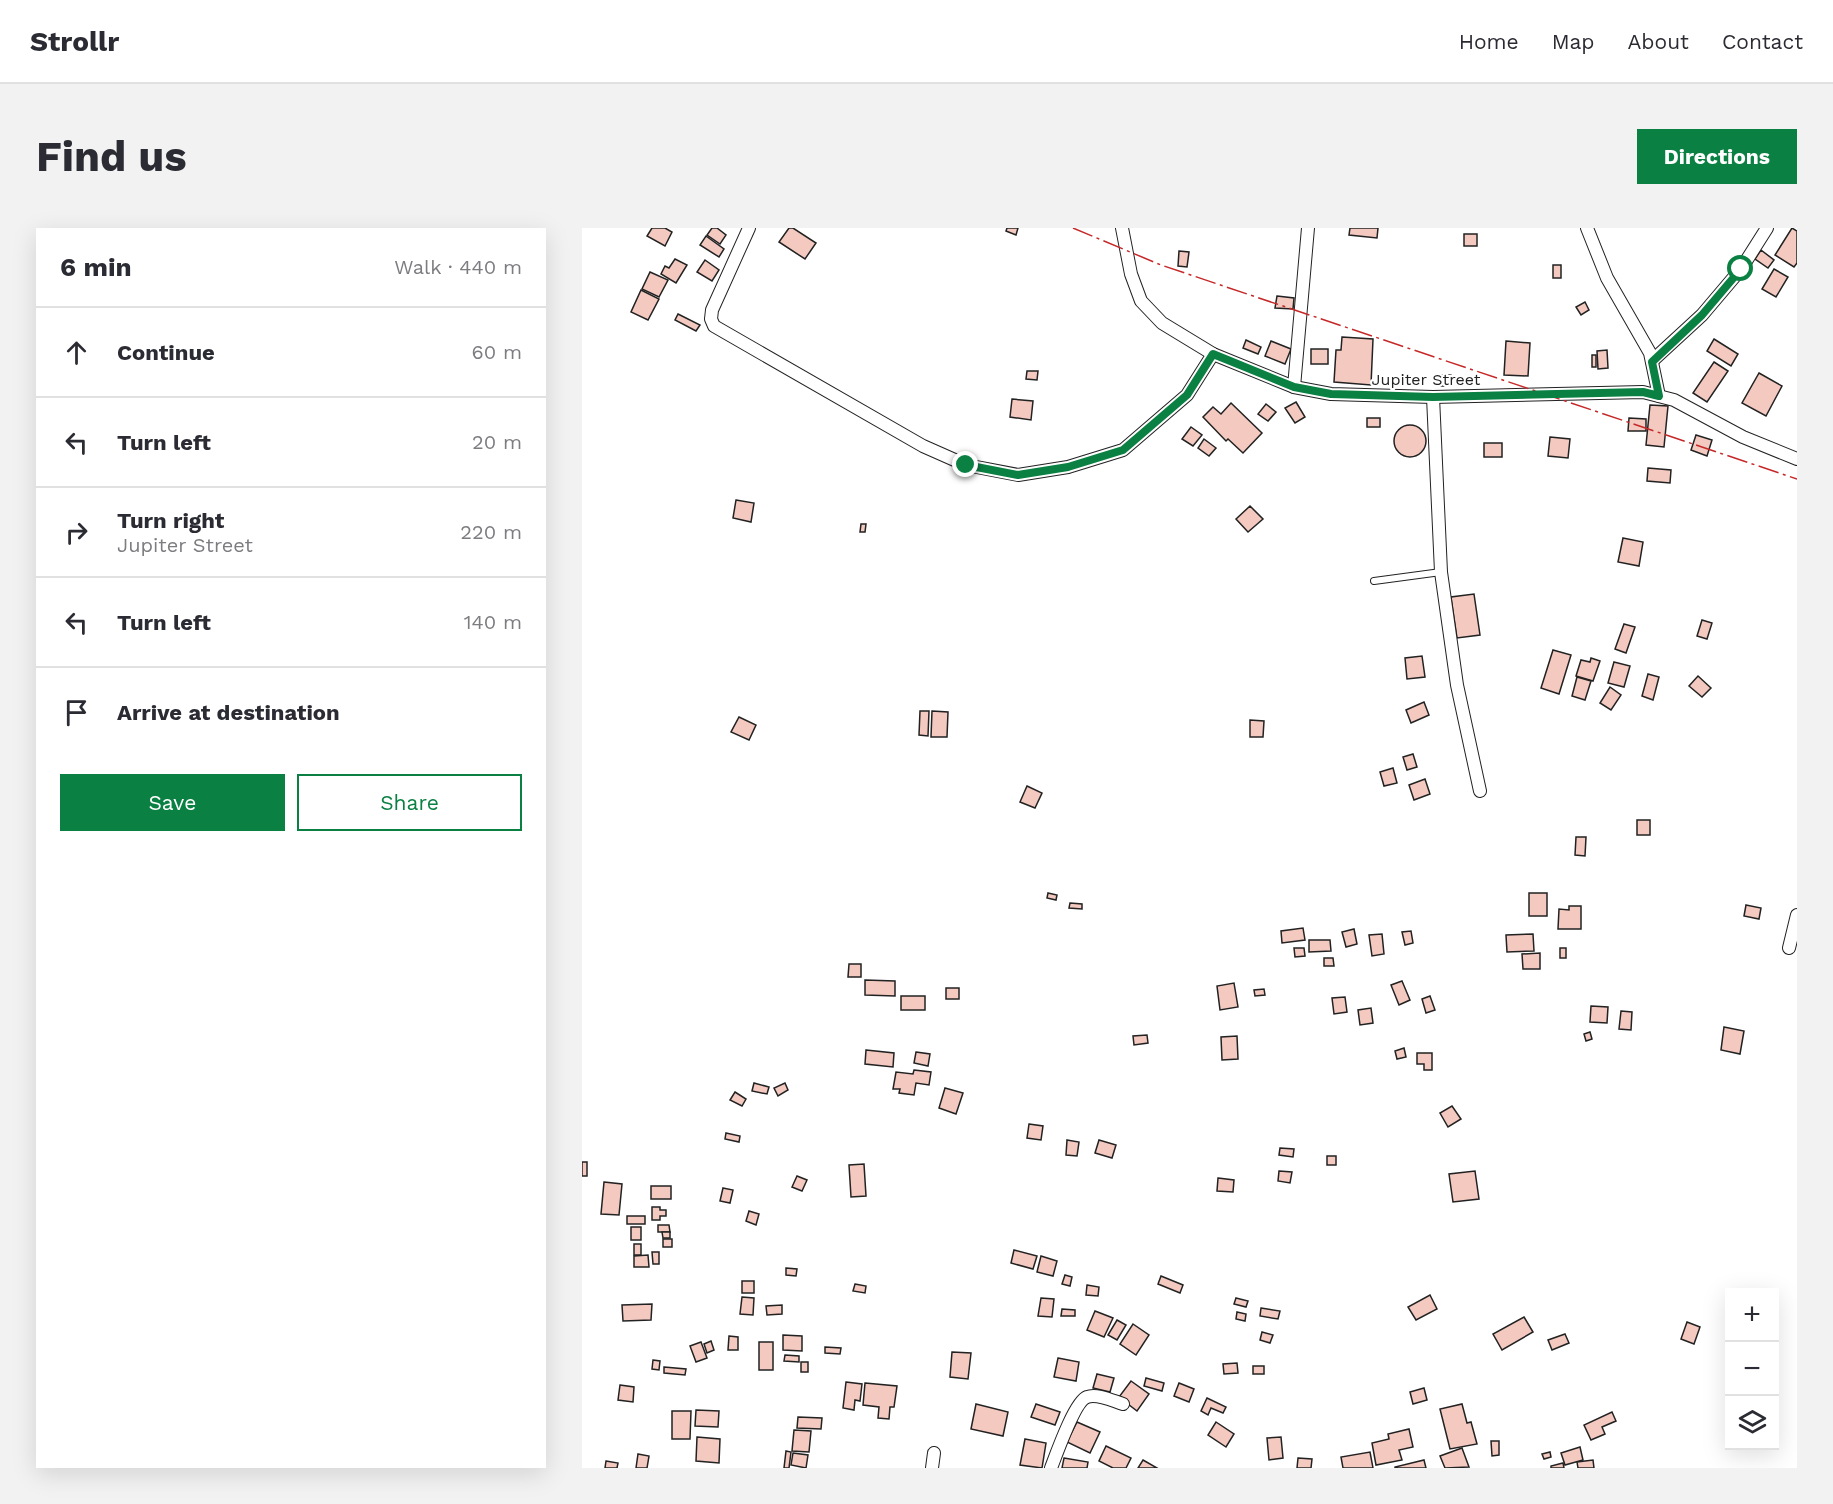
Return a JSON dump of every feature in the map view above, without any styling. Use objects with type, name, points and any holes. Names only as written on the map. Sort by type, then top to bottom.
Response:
[{"type":"street","points":[[749,228],[711,310],[711,320],[714,326],[923,446],[966,465],[1018,475],[1068,467],[1123,450],[1187,395],[1213,354]]},
{"type":"street","name":"Jupiter Street","points":[[1122,228],[1131,274],[1141,301],[1162,323],[1213,354],[1294,387],[1331,394],[1433,397],[1643,392],[1674,400],[1743,437],[1797,459]]},
{"type":"street","points":[[1294,387],[1308,228]]},
{"type":"street","points":[[1587,228],[1607,278],[1650,353],[1659,396]]},
{"type":"street","points":[[1652,362],[1702,315],[1741,269],[1767,228]]},
{"type":"street","points":[[1433,397],[1441,572],[1457,685],[1480,791]]},
{"type":"street","points":[[1789,948],[1797,915]]},
{"type":"street","points":[[1052,1468],[1059,1446],[1082,1400],[1090,1396],[1123,1404]]},
{"type":"street","points":[[932,1468],[934,1453]]},
{"type":"lane","points":[[1374,581],[1441,572]]},
{"type":"building","points":[[652,228],[665,228],[672,232],[665,246],[647,236]]},
{"type":"building","points":[[712,228],[717,228],[726,235],[720,244],[707,235]]},
{"type":"building","points":[[789,228],[793,228],[816,243],[805,259],[779,242]]},
{"type":"building","points":[[1007,228],[1018,228],[1016,235],[1006,231]]},
{"type":"building","points":[[1350,228],[1378,228],[1377,238],[1349,235]]},
{"type":"building","points":[[1792,228],[1797,231],[1797,263],[1794,267],[1775,255]]},
{"type":"building","points":[[1464,234],[1477,234],[1477,246],[1464,246]]},
{"type":"building","points":[[706,236],[724,249],[719,257],[700,245]]},
{"type":"building","points":[[1761,250],[1774,260],[1768,268],[1755,259]]},
{"type":"building","points":[[1179,251],[1189,252],[1187,267],[1178,266]]},
{"type":"building","points":[[675,259],[687,265],[676,283],[661,274],[665,266],[669,268]]},
{"type":"building","points":[[705,260],[719,270],[712,281],[697,272]]},
{"type":"building","points":[[1553,265],[1561,265],[1561,278],[1553,278]]},
{"type":"building","points":[[1774,269],[1788,277],[1776,297],[1762,289]]},
{"type":"building","points":[[650,272],[668,280],[659,297],[642,289]]},
{"type":"building","points":[[641,290],[659,299],[648,320],[631,312]]},
{"type":"building","points":[[1277,296],[1294,298],[1293,309],[1275,308]]},
{"type":"building","points":[[1585,302],[1589,310],[1581,315],[1576,307]]},
{"type":"building","points":[[678,314],[700,325],[696,331],[675,320]]},
{"type":"building","points":[[1342,337],[1373,339],[1371,385],[1334,382],[1336,350],[1341,350]]},
{"type":"building","points":[[1714,339],[1738,354],[1731,366],[1707,351]]},
{"type":"building","points":[[1246,340],[1261,347],[1258,354],[1243,348]]},
{"type":"building","points":[[1271,341],[1291,349],[1285,364],[1265,356]]},
{"type":"building","points":[[1506,341],[1530,343],[1528,376],[1504,375]]},
{"type":"building","points":[[1311,349],[1328,349],[1328,364],[1311,364]]},
{"type":"building","points":[[1607,350],[1608,368],[1598,369],[1597,351]]},
{"type":"building","points":[[1592,355],[1596,355],[1596,367],[1592,367]]},
{"type":"building","points":[[1714,362],[1728,371],[1707,402],[1693,393]]},
{"type":"building","points":[[1027,371],[1038,371],[1037,380],[1026,379]]},
{"type":"building","points":[[1759,373],[1782,386],[1766,416],[1742,403]]},
{"type":"building","points":[[1441,375],[1451,375],[1451,386],[1441,386]]},
{"type":"building","points":[[1012,399],[1033,401],[1031,420],[1010,417]]},
{"type":"building","points":[[1296,402],[1305,417],[1295,423],[1285,408]]},
{"type":"building","points":[[1231,403],[1262,433],[1243,453],[1228,439],[1226,441],[1203,417],[1213,407],[1221,414]]},
{"type":"building","points":[[1266,404],[1276,412],[1268,421],[1258,414]]},
{"type":"building","points":[[1650,405],[1668,406],[1664,447],[1646,445]]},
{"type":"building","points":[[1367,418],[1380,418],[1380,427],[1367,427]]},
{"type":"building","points":[[1629,418],[1646,419],[1646,431],[1628,431]]},
{"type":"building","points":[[1410,425],[1421,430],[1426,441],[1421,452],[1410,457],[1399,452],[1394,441],[1399,430]]},
{"type":"building","points":[[1191,427],[1202,435],[1193,446],[1182,439]]},
{"type":"building","points":[[1696,435],[1712,440],[1707,456],[1691,450]]},
{"type":"building","points":[[1550,437],[1570,439],[1568,458],[1548,456]]},
{"type":"building","points":[[1204,439],[1216,448],[1209,456],[1198,448]]},
{"type":"building","points":[[1484,443],[1502,443],[1502,457],[1484,457]]},
{"type":"building","points":[[1648,468],[1671,470],[1670,483],[1647,481]]},
{"type":"building","points":[[736,500],[754,503],[751,522],[733,518]]},
{"type":"building","points":[[1250,506],[1263,519],[1248,532],[1236,519]]},
{"type":"building","points":[[861,524],[866,524],[865,532],[860,532]]},
{"type":"building","points":[[1623,538],[1643,542],[1639,566],[1618,562]]},
{"type":"building","points":[[1474,594],[1480,635],[1457,638],[1451,597]]},
{"type":"building","points":[[1702,620],[1712,623],[1707,639],[1697,636]]},
{"type":"building","points":[[1624,624],[1635,627],[1626,653],[1615,649]]},
{"type":"building","points":[[1553,650],[1571,655],[1559,694],[1541,688]]},
{"type":"building","points":[[1422,656],[1425,677],[1407,679],[1405,658]]},
{"type":"building","points":[[1591,658],[1600,661],[1593,681],[1576,676],[1581,660],[1590,662]]},
{"type":"building","points":[[1614,662],[1630,666],[1624,687],[1608,683]]},
{"type":"building","points":[[1648,674],[1659,677],[1653,700],[1642,696]]},
{"type":"building","points":[[1698,676],[1711,688],[1702,697],[1689,686]]},
{"type":"building","points":[[1577,677],[1591,681],[1585,700],[1572,696]]},
{"type":"building","points":[[1610,687],[1621,695],[1611,710],[1600,703]]},
{"type":"building","points":[[1424,702],[1429,715],[1411,723],[1406,710]]},
{"type":"building","points":[[920,711],[929,711],[928,736],[919,735]]},
{"type":"building","points":[[932,711],[948,712],[947,737],[931,737]]},
{"type":"building","points":[[739,717],[756,725],[749,740],[731,732]]},
{"type":"building","points":[[1250,720],[1264,721],[1263,737],[1250,737]]},
{"type":"building","points":[[1413,754],[1417,767],[1407,770],[1403,757]]},
{"type":"building","points":[[1393,768],[1397,783],[1384,786],[1380,772]]},
{"type":"building","points":[[1425,779],[1430,794],[1414,800],[1409,785]]},
{"type":"building","points":[[1027,786],[1042,793],[1035,808],[1020,802]]},
{"type":"building","points":[[1637,820],[1650,820],[1650,835],[1637,835]]},
{"type":"building","points":[[1576,837],[1586,837],[1585,856],[1575,855]]},
{"type":"building","points":[[1048,893],[1057,895],[1056,900],[1047,898]]},
{"type":"building","points":[[1529,893],[1547,893],[1547,916],[1529,916]]},
{"type":"building","points":[[1070,903],[1082,904],[1082,909],[1069,908]]},
{"type":"building","points":[[1746,905],[1761,908],[1759,919],[1744,916]]},
{"type":"building","points":[[1569,906],[1581,906],[1581,929],[1558,929],[1559,909],[1569,910]]},
{"type":"building","points":[[1303,928],[1305,940],[1282,943],[1281,931]]},
{"type":"building","points":[[1354,929],[1357,944],[1346,947],[1342,932]]},
{"type":"building","points":[[1411,931],[1413,943],[1405,945],[1402,932]]},
{"type":"building","points":[[1382,934],[1384,954],[1372,956],[1369,935]]},
{"type":"building","points":[[1533,934],[1534,951],[1507,952],[1506,935]]},
{"type":"building","points":[[1309,940],[1330,940],[1331,951],[1309,952]]},
{"type":"building","points":[[1294,948],[1304,948],[1305,956],[1295,957]]},
{"type":"building","points":[[1560,948],[1566,948],[1566,958],[1560,958]]},
{"type":"building","points":[[1540,953],[1540,969],[1523,969],[1522,954]]},
{"type":"building","points":[[1324,958],[1333,958],[1334,966],[1324,966]]},
{"type":"building","points":[[849,964],[861,964],[861,977],[848,977]]},
{"type":"building","points":[[865,980],[895,981],[895,996],[865,995]]},
{"type":"building","points":[[1402,981],[1410,1000],[1399,1005],[1391,985]]},
{"type":"building","points":[[1234,983],[1238,1007],[1220,1010],[1217,986]]},
{"type":"building","points":[[946,988],[959,988],[959,999],[946,999]]},
{"type":"building","points":[[1264,989],[1265,995],[1255,996],[1254,990]]},
{"type":"building","points":[[901,996],[925,996],[925,1010],[901,1010]]},
{"type":"building","points":[[1430,996],[1435,1010],[1426,1013],[1422,999]]},
{"type":"building","points":[[1345,997],[1347,1012],[1334,1014],[1332,998]]},
{"type":"building","points":[[1591,1006],[1608,1007],[1607,1023],[1590,1022]]},
{"type":"building","points":[[1371,1008],[1373,1023],[1360,1025],[1358,1010]]},
{"type":"building","points":[[1621,1011],[1632,1012],[1631,1030],[1619,1029]]},
{"type":"building","points":[[1724,1027],[1744,1031],[1740,1054],[1721,1050]]},
{"type":"building","points":[[1590,1032],[1592,1039],[1586,1041],[1584,1034]]},
{"type":"building","points":[[1147,1035],[1148,1043],[1134,1045],[1133,1036]]},
{"type":"building","points":[[1237,1036],[1238,1059],[1222,1060],[1221,1037]]},
{"type":"building","points":[[1404,1048],[1406,1057],[1397,1059],[1395,1051]]},
{"type":"building","points":[[866,1050],[894,1053],[893,1067],[865,1064]]},
{"type":"building","points":[[916,1052],[930,1054],[928,1066],[914,1063]]},
{"type":"building","points":[[1417,1053],[1432,1053],[1432,1070],[1424,1070],[1424,1064],[1417,1064]]},
{"type":"building","points":[[914,1070],[931,1072],[929,1085],[916,1083],[914,1095],[899,1093],[900,1089],[893,1089],[896,1072],[913,1074]]},
{"type":"building","points":[[754,1083],[769,1087],[767,1094],[752,1091]]},
{"type":"building","points":[[785,1083],[788,1090],[778,1096],[774,1088]]},
{"type":"building","points":[[945,1088],[963,1093],[956,1114],[939,1108]]},
{"type":"building","points":[[735,1092],[746,1099],[742,1106],[730,1100]]},
{"type":"building","points":[[1452,1106],[1461,1119],[1448,1127],[1440,1113]]},
{"type":"building","points":[[1029,1124],[1043,1126],[1041,1140],[1027,1138]]},
{"type":"building","points":[[726,1133],[740,1136],[739,1142],[725,1139]]},
{"type":"building","points":[[1067,1140],[1079,1142],[1077,1156],[1066,1155]]},
{"type":"building","points":[[1099,1140],[1116,1145],[1112,1158],[1095,1153]]},
{"type":"building","points":[[1280,1148],[1294,1149],[1293,1157],[1279,1155]]},
{"type":"building","points":[[1327,1156],[1336,1156],[1336,1165],[1327,1165]]},
{"type":"building","points":[[582,1162],[587,1162],[587,1176],[582,1176]]},
{"type":"building","points":[[864,1164],[866,1196],[851,1197],[849,1165]]},
{"type":"building","points":[[1279,1171],[1292,1172],[1290,1183],[1278,1181]]},
{"type":"building","points":[[1475,1171],[1479,1199],[1453,1202],[1449,1174]]},
{"type":"building","points":[[797,1176],[807,1180],[802,1191],[792,1187]]},
{"type":"building","points":[[1218,1178],[1234,1180],[1233,1192],[1217,1191]]},
{"type":"building","points":[[604,1182],[622,1184],[619,1215],[601,1214]]},
{"type":"building","points":[[651,1186],[671,1186],[671,1199],[651,1199]]},
{"type":"building","points":[[723,1188],[733,1190],[730,1203],[720,1201]]},
{"type":"building","points":[[652,1207],[666,1210],[666,1216],[660,1216],[660,1220],[652,1220]]},
{"type":"building","points":[[749,1211],[759,1214],[756,1225],[746,1221]]},
{"type":"building","points":[[627,1216],[645,1216],[645,1224],[627,1224]]},
{"type":"building","points":[[658,1225],[669,1225],[670,1232],[658,1232]]},
{"type":"building","points":[[631,1227],[641,1227],[641,1240],[631,1240]]},
{"type":"building","points":[[662,1232],[670,1232],[670,1238],[663,1238]]},
{"type":"building","points":[[663,1239],[672,1239],[672,1247],[663,1247]]},
{"type":"building","points":[[634,1244],[641,1244],[641,1255],[634,1255]]},
{"type":"building","points":[[1014,1250],[1037,1256],[1033,1269],[1011,1263]]},
{"type":"building","points":[[652,1252],[659,1252],[659,1264],[653,1264]]},
{"type":"building","points":[[648,1255],[649,1267],[634,1267],[634,1256]]},
{"type":"building","points":[[1041,1256],[1057,1261],[1053,1276],[1037,1272]]},
{"type":"building","points":[[786,1268],[797,1269],[796,1276],[786,1275]]},
{"type":"building","points":[[1065,1275],[1072,1277],[1070,1286],[1062,1284]]},
{"type":"building","points":[[1161,1276],[1183,1285],[1180,1293],[1158,1284]]},
{"type":"building","points":[[742,1281],[754,1281],[754,1293],[742,1293]]},
{"type":"building","points":[[855,1284],[866,1286],[865,1293],[853,1291]]},
{"type":"building","points":[[1087,1285],[1099,1287],[1098,1296],[1086,1295]]},
{"type":"building","points":[[1430,1295],[1437,1309],[1416,1320],[1408,1307]]},
{"type":"building","points":[[742,1297],[754,1298],[753,1315],[740,1314]]},
{"type":"building","points":[[1041,1298],[1054,1299],[1052,1317],[1038,1316]]},
{"type":"building","points":[[1236,1298],[1248,1301],[1246,1307],[1234,1304]]},
{"type":"building","points":[[652,1304],[651,1320],[623,1321],[622,1305]]},
{"type":"building","points":[[782,1305],[782,1314],[767,1315],[766,1306]]},
{"type":"building","points":[[1261,1308],[1280,1311],[1278,1319],[1260,1316]]},
{"type":"building","points":[[1062,1309],[1075,1310],[1075,1316],[1061,1316]]},
{"type":"building","points":[[1095,1311],[1113,1318],[1104,1337],[1087,1330]]},
{"type":"building","points":[[1237,1312],[1246,1314],[1245,1321],[1236,1319]]},
{"type":"building","points":[[1524,1317],[1533,1332],[1502,1350],[1493,1334]]},
{"type":"building","points":[[1117,1320],[1126,1325],[1117,1340],[1108,1335]]},
{"type":"building","points":[[1687,1322],[1700,1327],[1694,1344],[1681,1339]]},
{"type":"building","points":[[1133,1324],[1149,1335],[1136,1355],[1120,1344]]},
{"type":"building","points":[[1262,1332],[1273,1335],[1270,1343],[1260,1340]]},
{"type":"building","points":[[1565,1334],[1569,1343],[1552,1350],[1548,1340]]},
{"type":"building","points":[[783,1335],[802,1336],[802,1351],[783,1350]]},
{"type":"building","points":[[729,1336],[738,1337],[738,1350],[728,1350]]},
{"type":"building","points":[[711,1341],[714,1350],[707,1353],[704,1344]]},
{"type":"building","points":[[701,1342],[707,1358],[696,1362],[690,1346]]},
{"type":"building","points":[[759,1342],[773,1342],[773,1370],[759,1370]]},
{"type":"building","points":[[825,1347],[841,1348],[840,1354],[825,1353]]},
{"type":"building","points":[[952,1352],[971,1353],[968,1379],[950,1377]]},
{"type":"building","points":[[785,1355],[799,1356],[799,1362],[784,1361]]},
{"type":"building","points":[[1058,1358],[1079,1362],[1076,1381],[1054,1377]]},
{"type":"building","points":[[653,1360],[660,1361],[659,1370],[652,1369]]},
{"type":"building","points":[[801,1362],[808,1362],[808,1372],[801,1372]]},
{"type":"building","points":[[1237,1363],[1238,1373],[1224,1374],[1223,1364]]},
{"type":"building","points":[[1253,1366],[1264,1366],[1264,1374],[1253,1374]]},
{"type":"building","points":[[664,1367],[686,1369],[685,1375],[664,1373]]},
{"type":"building","points":[[1097,1374],[1114,1378],[1110,1392],[1093,1388]]},
{"type":"building","points":[[1146,1378],[1164,1383],[1162,1391],[1144,1386]]},
{"type":"building","points":[[1131,1381],[1149,1394],[1137,1411],[1119,1397]]},
{"type":"building","points":[[846,1382],[862,1384],[860,1401],[855,1400],[854,1410],[843,1408]]},
{"type":"building","points":[[865,1383],[897,1386],[894,1407],[890,1407],[889,1419],[878,1418],[879,1407],[863,1405]]},
{"type":"building","points":[[1179,1383],[1194,1389],[1189,1402],[1174,1396]]},
{"type":"building","points":[[620,1385],[634,1387],[633,1402],[618,1400]]},
{"type":"building","points":[[1424,1388],[1427,1400],[1413,1404],[1410,1392]]},
{"type":"building","points":[[1207,1398],[1226,1407],[1223,1413],[1211,1408],[1208,1415],[1201,1411]]},
{"type":"building","points":[[976,1404],[1008,1412],[1003,1436],[971,1429]]},
{"type":"building","points":[[1036,1404],[1060,1412],[1055,1425],[1031,1417]]},
{"type":"building","points":[[1462,1404],[1467,1423],[1471,1422],[1477,1444],[1450,1449],[1440,1409]]},
{"type":"building","points":[[696,1410],[719,1411],[718,1427],[695,1426]]},
{"type":"building","points":[[672,1411],[691,1411],[690,1439],[672,1439]]},
{"type":"building","points":[[1612,1412],[1616,1421],[1602,1427],[1605,1434],[1591,1440],[1584,1425]]},
{"type":"building","points":[[798,1417],[822,1418],[821,1429],[797,1428]]},
{"type":"building","points":[[1077,1422],[1100,1432],[1090,1453],[1067,1442]]},
{"type":"building","points":[[1216,1422],[1234,1434],[1226,1447],[1208,1435]]},
{"type":"building","points":[[1409,1429],[1413,1447],[1399,1450],[1402,1460],[1376,1465],[1372,1443],[1389,1439],[1388,1434]]},
{"type":"building","points":[[794,1430],[811,1431],[809,1452],[792,1451]]},
{"type":"building","points":[[697,1437],[720,1439],[719,1463],[696,1461]]},
{"type":"building","points":[[1281,1437],[1283,1458],[1269,1460],[1267,1438]]},
{"type":"building","points":[[1025,1439],[1046,1443],[1042,1468],[1020,1465]]},
{"type":"building","points":[[1491,1441],[1499,1441],[1499,1455],[1492,1456]]},
{"type":"building","points":[[1106,1446],[1131,1458],[1126,1468],[1113,1468],[1099,1461]]},
{"type":"building","points":[[1580,1447],[1583,1460],[1565,1465],[1561,1453]]},
{"type":"building","points":[[1462,1448],[1469,1467],[1445,1468],[1440,1456]]},
{"type":"building","points":[[786,1451],[791,1452],[789,1468],[784,1468]]},
{"type":"building","points":[[1370,1452],[1373,1468],[1343,1468],[1341,1457]]},
{"type":"building","points":[[1550,1452],[1551,1457],[1544,1459],[1542,1454]]},
{"type":"building","points":[[793,1453],[808,1455],[806,1468],[791,1465]]},
{"type":"building","points":[[638,1454],[649,1456],[647,1468],[636,1468]]},
{"type":"building","points":[[1064,1458],[1088,1462],[1087,1468],[1062,1468]]},
{"type":"building","points":[[1298,1458],[1312,1459],[1311,1468],[1297,1468]]},
{"type":"building","points":[[1143,1460],[1157,1468],[1138,1468]]},
{"type":"building","points":[[1424,1460],[1426,1468],[1395,1468],[1395,1467]]},
{"type":"building","points":[[1593,1460],[1594,1468],[1578,1468],[1577,1462]]},
{"type":"building","points":[[606,1461],[618,1463],[617,1468],[605,1468]]},
{"type":"building","points":[[1563,1463],[1564,1468],[1551,1468],[1551,1466]]},
{"type":"power","points":[[1073,228],[1161,265],[1797,479]]},
{"type":"route","points":[[966,465],[1018,475],[1068,467],[1123,450],[1187,395],[1213,354],[1294,387],[1331,394],[1433,397],[1643,392],[1659,396],[1652,362],[1702,315],[1741,269]]}]
